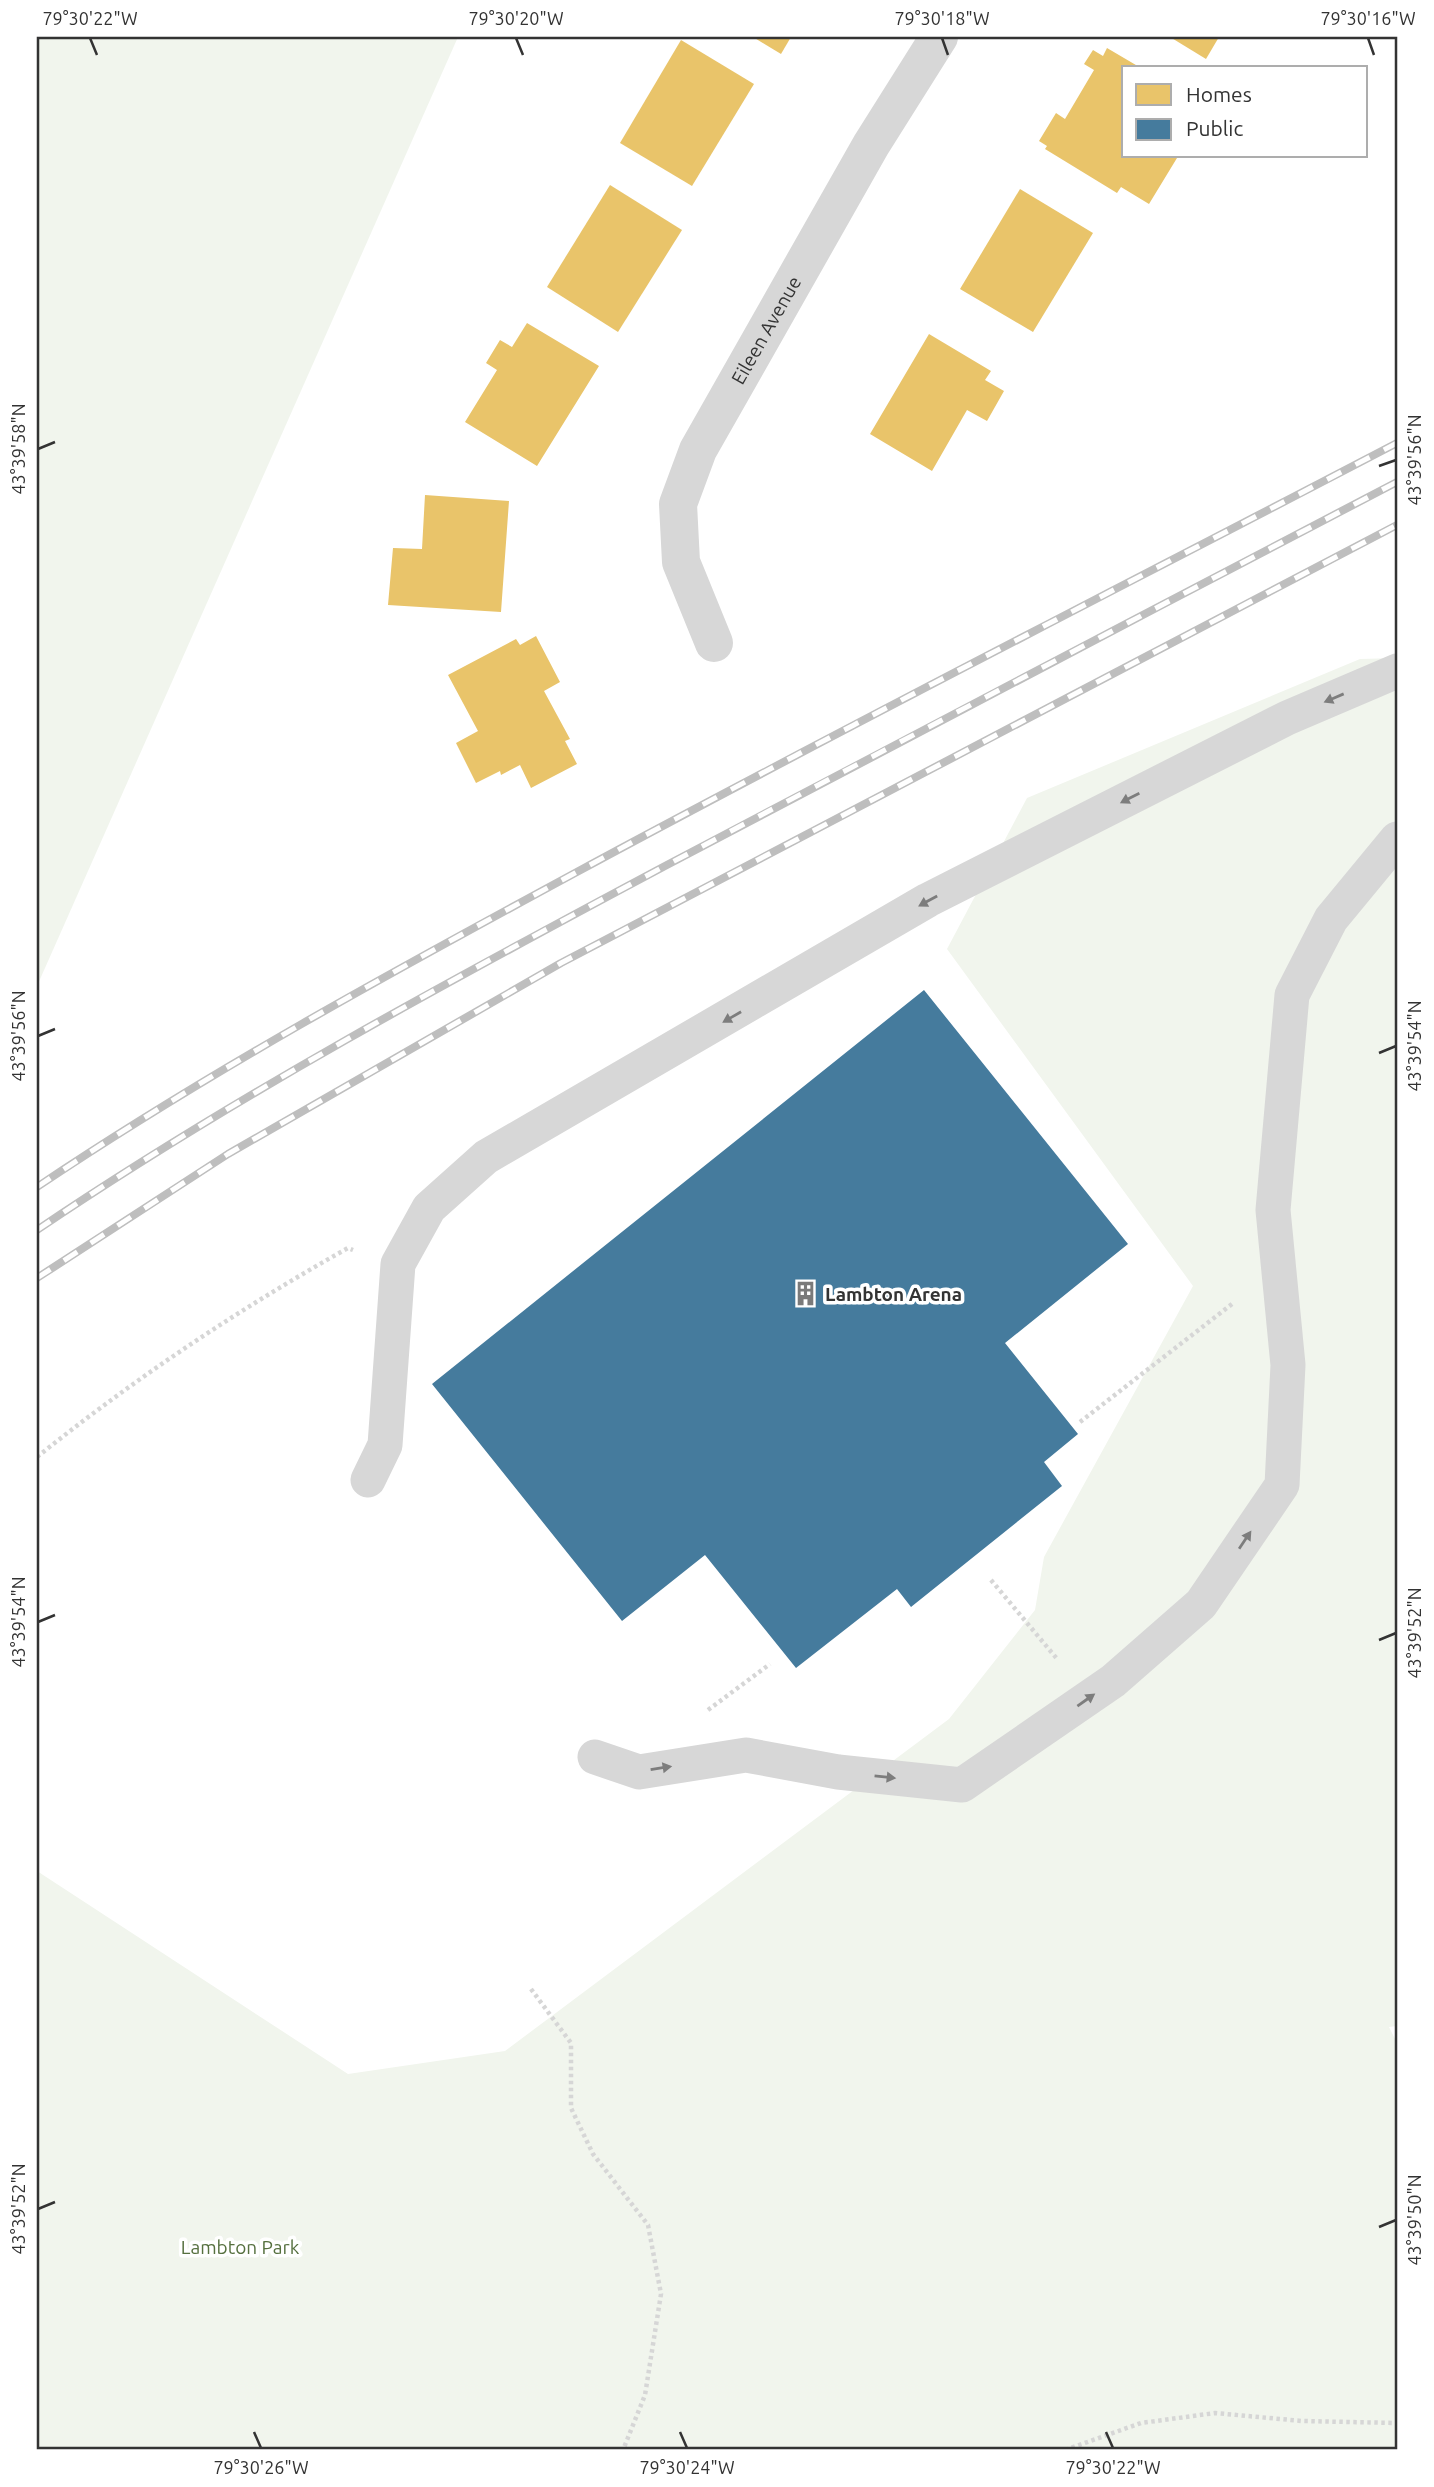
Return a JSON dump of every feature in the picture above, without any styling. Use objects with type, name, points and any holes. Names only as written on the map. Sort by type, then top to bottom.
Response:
[{"type":"street","name":"Eileen Avenue","points":[[714,643],[681,562],[678,504],[682,493],[698,450],[871,145],[939,37]]},
{"type":"lane","points":[[368,1480],[385,1445],[398,1264],[429,1208],[486,1157],[928,900],[1287,718],[1397,671]]},
{"type":"lane","points":[[595,1757],[639,1772],[746,1755],[838,1772],[961,1785],[1089,1698],[1201,1604],[1282,1485],[1287,1364],[1273,1210],[1292,995],[1331,919],[1397,839]]},
{"type":"path","points":[[37,1457],[81,1422],[213,1329],[348,1248],[398,1264]]},
{"type":"path","points":[[1080,1422],[1279,1268]]},
{"type":"path","points":[[991,1580],[1089,1698]]},
{"type":"path","points":[[531,1989],[571,2043],[571,2108],[593,2154],[648,2225],[661,2294],[645,2395],[623,2450]]},
{"type":"path","points":[[1065,2450],[1141,2423],[1215,2413],[1302,2421],[1397,2423]]},
{"type":"green space","points":[[37,37],[458,37],[37,986]]},
{"type":"green space","name":"Lambton Park","points":[[1397,658],[1397,2026],[1389,2027],[1397,2043],[1397,2450],[37,2450],[37,1871],[348,2074],[505,2051],[949,1719],[1035,1610],[1044,1557],[1193,1286],[947,949],[1027,798],[1360,659]]},
{"type":"building: Homes","points":[[753,37],[791,37],[781,54]]},
{"type":"building: Homes","points":[[1170,37],[1219,37],[1206,59]]},
{"type":"building: Homes","points":[[681,40],[754,84],[692,186],[620,143]]},
{"type":"building: Homes","points":[[1107,48],[1138,66],[1122,66],[1122,158],[1177,158],[1149,204],[1121,187],[1117,193],[1045,149],[1047,146],[1039,141],[1056,113],[1065,119],[1094,70],[1084,64],[1093,50],[1103,56]]},
{"type":"building: Homes","points":[[610,185],[682,230],[618,332],[547,287]]},
{"type":"building: Homes","points":[[1020,189],[1093,233],[1033,332],[960,289]]},
{"type":"building: Homes","points":[[527,323],[599,366],[537,466],[465,422],[497,370],[486,363],[500,340],[512,347]]},
{"type":"building: Homes","points":[[929,334],[991,371],[985,380],[1004,391],[987,421],[967,410],[932,471],[870,434]]},
{"type":"building: Homes","points":[[425,495],[509,501],[501,612],[388,605],[393,548],[422,549]]},
{"type":"building: Homes","points":[[536,636],[560,682],[544,691],[570,739],[565,741],[577,764],[531,788],[520,765],[476,783],[456,743],[478,731],[448,675],[516,639],[520,645]]},
{"type":"building: Public","name":"Lambton Arena","points":[[924,990],[1128,1244],[1005,1343],[1078,1434],[1044,1462],[1062,1486],[911,1607],[897,1589],[796,1668],[705,1555],[622,1621],[432,1384]]},
{"type":"railway","points":[[37,1187],[235,1063],[575,873],[1397,443]]},
{"type":"railway","points":[[37,1230],[189,1132],[425,996],[756,818],[1397,482]]},
{"type":"railway","points":[[37,1278],[228,1154],[561,963],[1397,525]]},
{"type":"place","name":"Lambton Arena","points":[[805,1294]]}]
